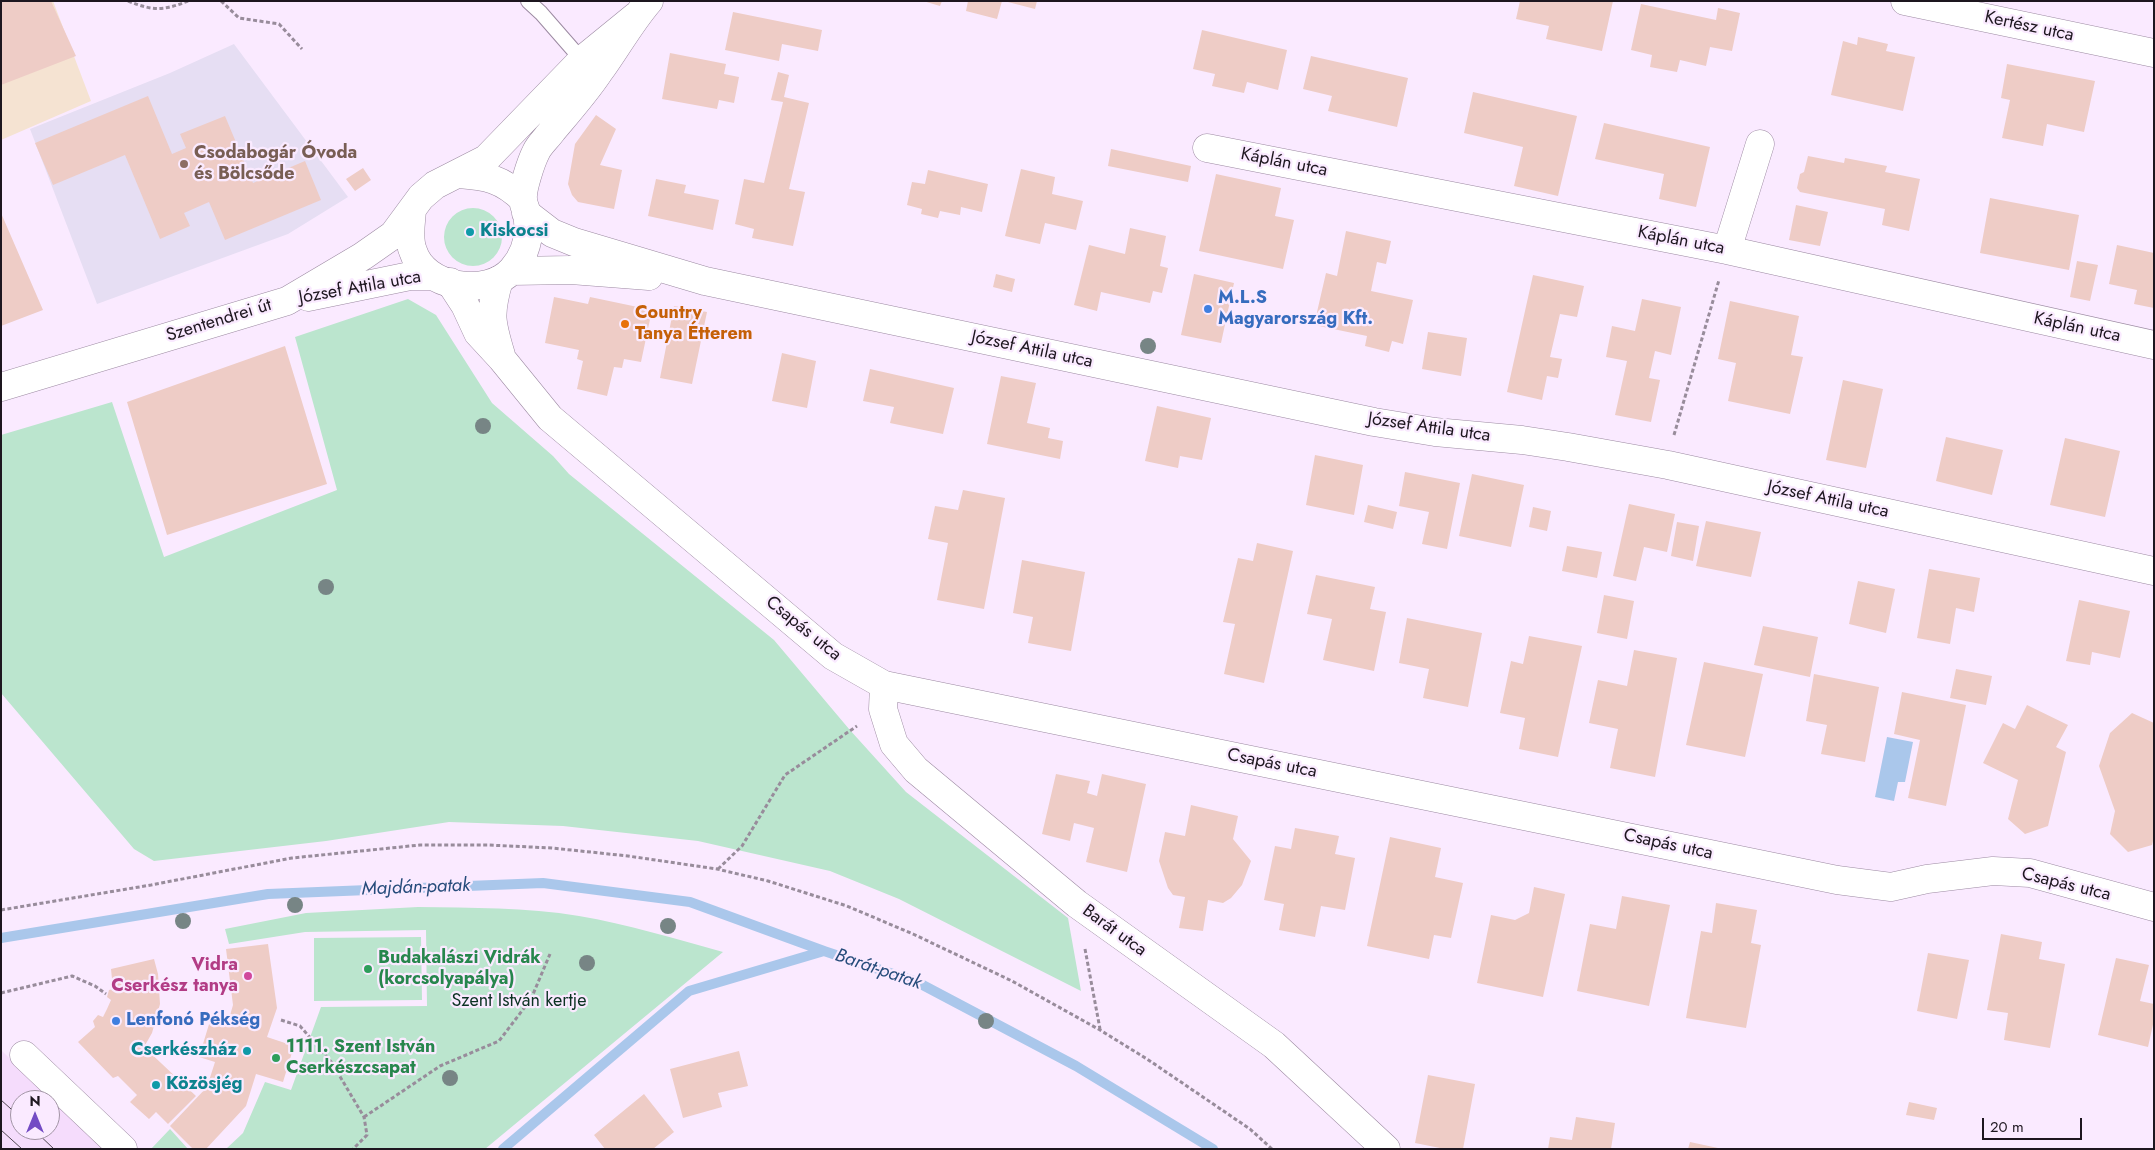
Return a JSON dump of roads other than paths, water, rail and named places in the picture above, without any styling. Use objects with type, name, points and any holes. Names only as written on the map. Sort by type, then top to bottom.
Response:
[{"type":"street","name":"Kertész utca","points":[[1905,1],[2154,54]]},
{"type":"street","points":[[643,9],[582,60],[486,159],[434,185],[421,196],[412,210],[412,250],[417,260],[441,279],[472,286],[505,276],[571,270],[706,281]]},
{"type":"street","points":[[505,276],[522,257],[526,246],[529,229],[524,206],[536,150],[599,73],[643,9]]},
{"type":"street","points":[[1727,250],[1760,144]]},
{"type":"street","name":"Káplán utca","points":[[1207,148],[1727,250],[2154,344]]},
{"type":"street","points":[[459,174],[485,176],[502,182],[552,233],[574,242],[706,281]]},
{"type":"street","name":"Szentendrei út","points":[[1,386],[287,301],[363,256],[393,235],[412,210]]},
{"type":"street","name":"József Attila utca","points":[[287,301],[410,276],[441,279]]},
{"type":"street","name":"Csapás utca","points":[[502,359],[493,327],[492,305],[505,276]]},
{"type":"street","name":"Csapás utca","points":[[441,279],[464,305],[478,334],[502,359],[550,418],[832,656],[884,697],[1837,880],[1892,887],[1927,879],[1993,871],[2030,873],[2154,907]]},
{"type":"street","name":"József Attila utca","points":[[706,281],[1374,422],[1435,432],[1559,445],[1668,465],[2154,571]]},
{"type":"street","name":"Barát utca","points":[[884,697],[894,744],[916,770],[1077,904],[1274,1045],[1386,1149]]},
{"type":"street","points":[[24,1055],[123,1149]]},
{"type":"lane","points":[[528,1],[541,12],[582,60]]},
{"type":"water","points":[[1887,737],[1913,742],[1905,782],[1898,782],[1894,801],[1875,797]]},
{"type":"waterway","name":"Majdán-patak","points":[[1,938],[268,894],[543,883],[690,902],[824,951]]},
{"type":"waterway","name":"Barát-patak","points":[[503,1149],[689,991],[824,951],[917,982],[1076,1066],[1213,1149]]},
{"type":"tram line","points":[[1,1100],[10,1108]]},
{"type":"tram line","points":[[1,1130],[22,1149]]},
{"type":"tram line","points":[[45,1140],[54,1149]]},
{"type":"place","name":"Csodabogár Óvoda és Bölcsőde","points":[[184,164]]},
{"type":"place","name":"Kiskocsi","points":[[470,232]]},
{"type":"place","name":"M.L.S Magyarország Kft.","points":[[1208,309]]},
{"type":"place","name":"Country Tanya Étterem","points":[[625,324]]},
{"type":"place","name":"Budakalászi Vidrák (korcsolyapálya)","points":[[368,969]]},
{"type":"place","name":"Vidra Cserkész tanya","points":[[248,976]]},
{"type":"place","name":"Lenfonó Pékség","points":[[116,1021]]},
{"type":"place","name":"Cserkészház","points":[[247,1051]]},
{"type":"place","name":"1111. Szent István Cserkészcsapat","points":[[276,1058]]},
{"type":"place","name":"Közösjég","points":[[156,1085]]},
{"type":"park label","name":"Szent István kertje","points":[[519,1002]]}]
